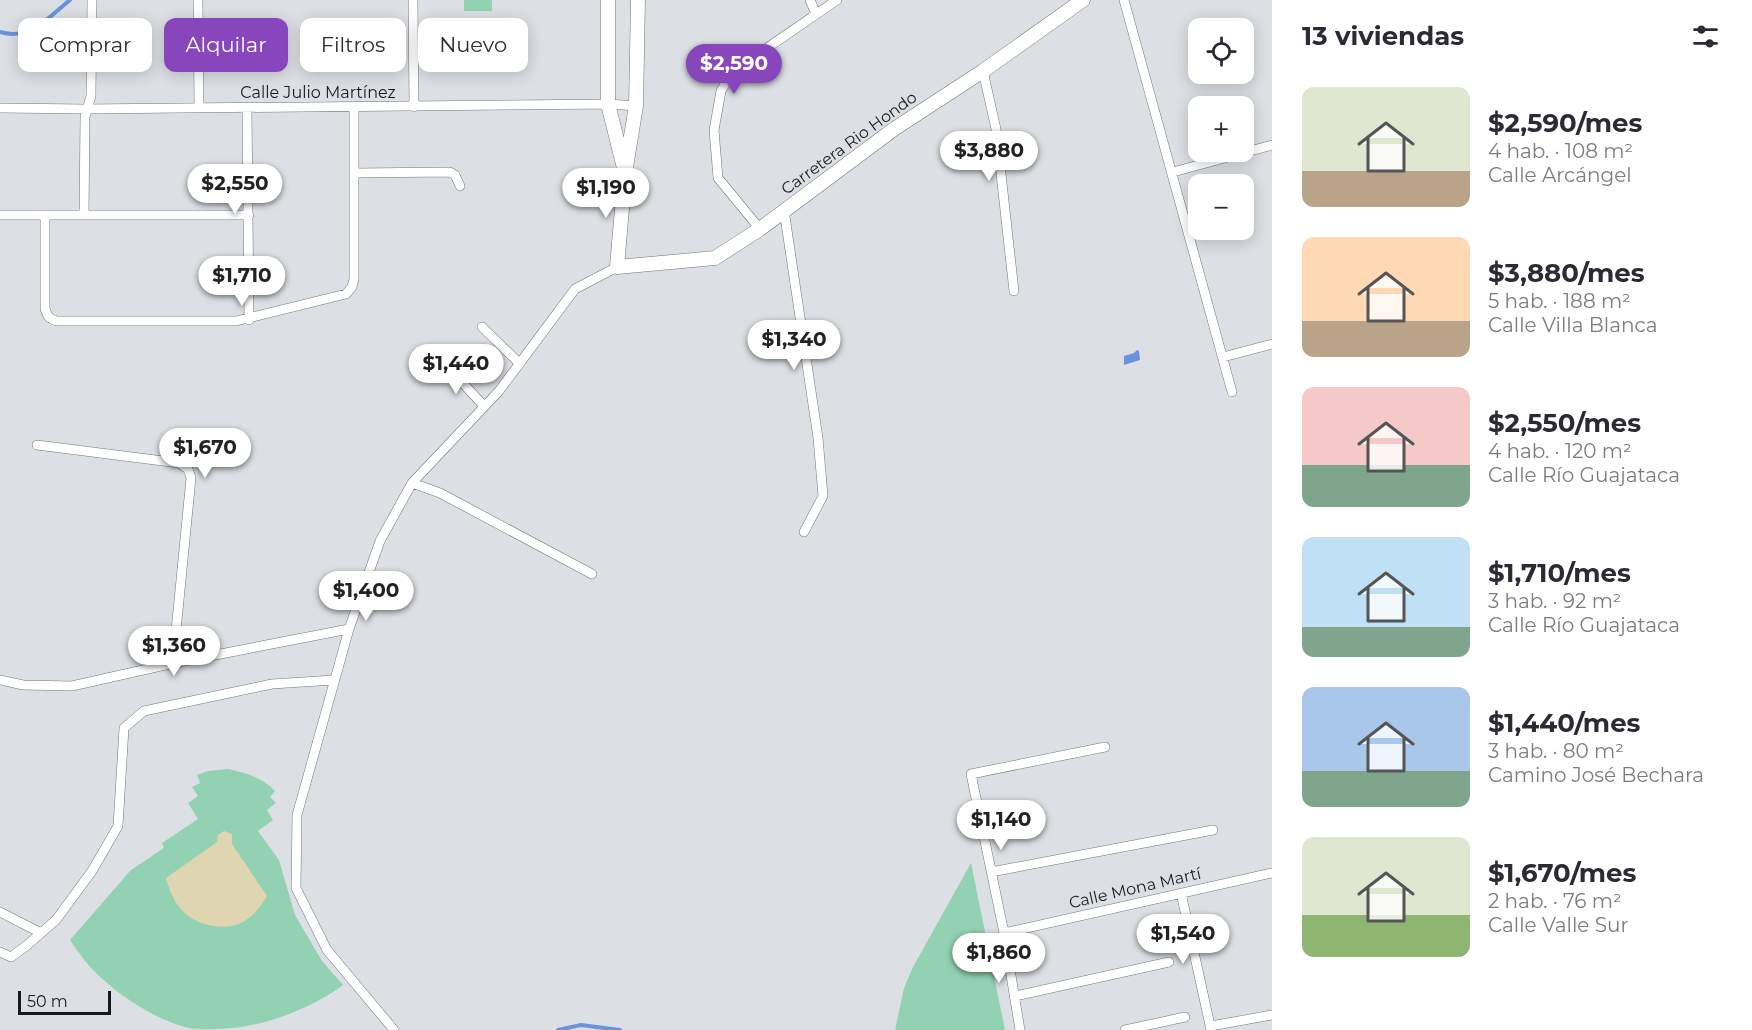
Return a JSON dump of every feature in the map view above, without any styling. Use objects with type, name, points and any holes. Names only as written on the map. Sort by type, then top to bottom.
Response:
[{"type":"street","points":[[84,215],[86,109],[91,96],[92,0]]},
{"type":"street","points":[[198,0],[199,108]]},
{"type":"street","points":[[413,0],[414,107]]},
{"type":"street","points":[[608,0],[608,104],[625,173]]},
{"type":"street","points":[[394,1030],[327,951],[296,888],[297,815],[349,629],[380,541],[412,483],[499,391],[575,289],[618,267],[625,173],[636,106],[638,0]]},
{"type":"street","points":[[810,0],[816,14]]},
{"type":"street","points":[[760,229],[718,178],[714,130],[721,91],[732,72],[837,0]]},
{"type":"street","name":"Carretera Rio Hondo","points":[[618,267],[715,258],[760,229],[894,129],[983,71],[1083,0]]},
{"type":"street","points":[[1124,0],[1232,392]]},
{"type":"street","points":[[983,71],[996,129],[1014,291]]},
{"type":"street","name":"Calle Julio Martínez","points":[[0,108],[354,108],[608,104],[636,106]]},
{"type":"street","points":[[248,108],[249,320]]},
{"type":"street","points":[[45,215],[45,308],[50,319],[81,321],[249,320],[346,294],[352,288],[354,279],[354,108]]},
{"type":"street","points":[[1173,172],[1272,145]]},
{"type":"street","points":[[355,173],[450,172],[460,186]]},
{"type":"street","points":[[784,210],[818,438],[823,496],[804,532]]},
{"type":"street","points":[[0,215],[249,215]]},
{"type":"street","points":[[482,327],[519,363]]},
{"type":"street","points":[[1223,357],[1272,344]]},
{"type":"street","points":[[447,366],[484,406]]},
{"type":"street","points":[[38,445],[179,463],[188,469],[191,478],[174,663]]},
{"type":"street","points":[[412,483],[440,493],[592,574]]},
{"type":"street","points":[[0,680],[23,685],[72,686],[174,663],[349,629]]},
{"type":"street","points":[[0,952],[11,957],[56,920],[92,871],[118,825],[124,728],[144,711],[272,684],[334,680]]},
{"type":"street","points":[[1020,1030],[1004,933],[971,774],[1105,747]]},
{"type":"street","points":[[991,872],[1213,830]]},
{"type":"street","name":"Calle Mona Martí","points":[[1004,933],[1272,873]]},
{"type":"street","points":[[1181,893],[1211,1028],[1272,1015]]},
{"type":"street","points":[[0,912],[41,933]]},
{"type":"street","points":[[1015,996],[1169,962]]},
{"type":"street","points":[[1125,1030],[1185,1017]]},
{"type":"green space","points":[[464,0],[492,0],[492,11],[464,11]]},
{"type":"green space","points":[[228,769],[259,779],[275,791],[270,797],[276,803],[267,810],[273,820],[258,831],[279,860],[295,915],[322,961],[343,985],[309,1005],[272,1020],[234,1028],[195,1029],[181,1026],[151,1013],[121,994],[96,973],[70,940],[131,870],[164,848],[162,843],[198,819],[188,803],[198,796],[192,787],[200,783],[197,775],[208,771]]},
{"type":"green space","points":[[971,863],[1005,1030],[895,1030],[904,988],[913,967]]},
{"type":"sand","points":[[224,831],[232,834],[232,844],[267,896],[245,921],[225,927],[208,925],[185,914],[175,901],[166,878],[217,842],[218,835]]},
{"type":"water","points":[[1137,350],[1140,360],[1124,365],[1124,356]]},
{"type":"waterway","points":[[0,32],[11,34],[30,30],[47,20],[70,0]]},
{"type":"waterway","points":[[558,1030],[581,1025],[620,1030]]}]
